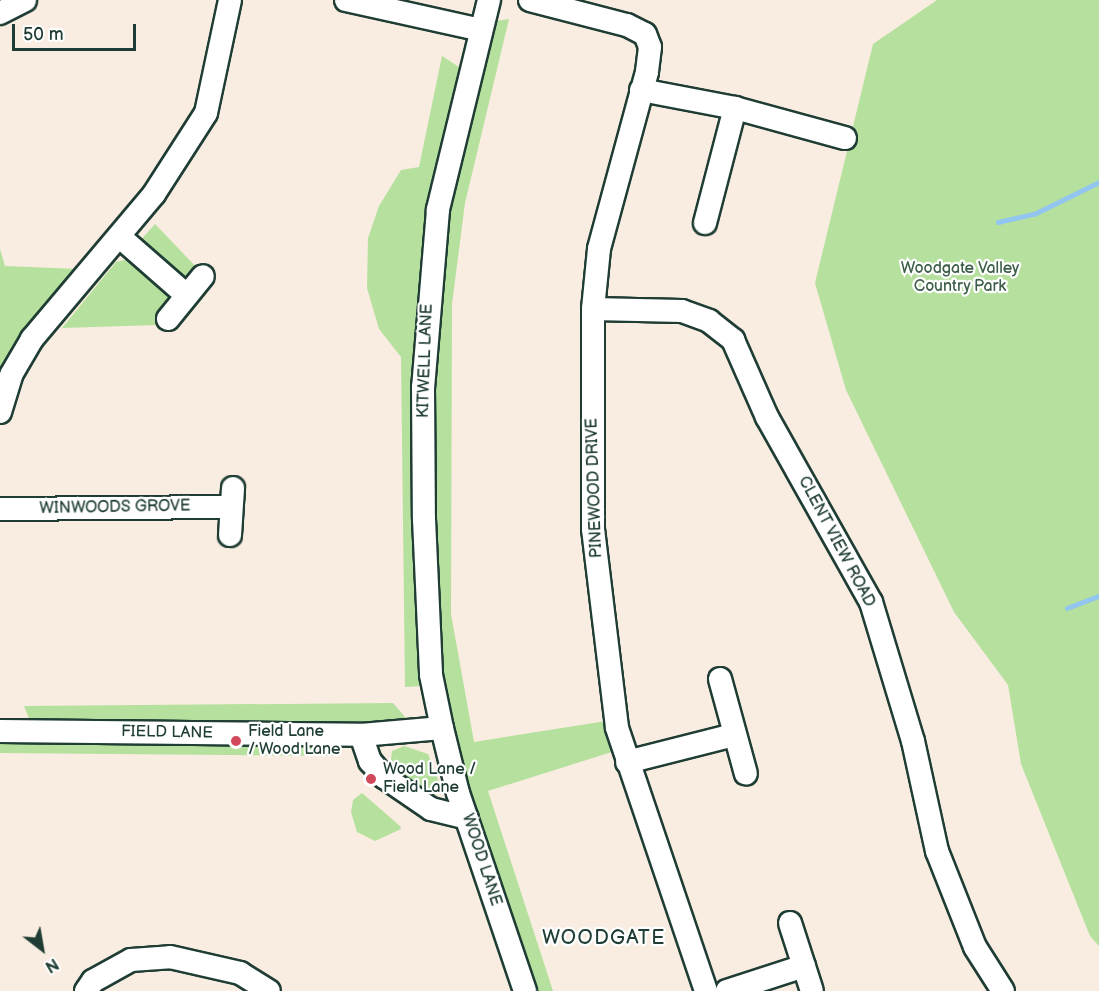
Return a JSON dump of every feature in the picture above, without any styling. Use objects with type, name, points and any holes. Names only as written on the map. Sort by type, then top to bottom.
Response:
[{"type":"street","points":[[0,13],[25,0]]},
{"type":"street","points":[[0,412],[11,375],[32,339],[120,237],[181,158],[206,113],[230,0]]},
{"type":"street","points":[[346,0],[481,30]]},
{"type":"street","name":"KITWELL LANE","points":[[442,728],[431,675],[424,519],[427,301],[438,210],[489,0]]},
{"type":"street","name":"PINEWOOD DRIVE","points":[[530,0],[627,25],[645,33],[650,47],[599,249],[594,309],[593,529],[617,728],[706,991]]},
{"type":"street","points":[[641,90],[735,108],[845,138]]},
{"type":"street","points":[[705,222],[735,108]]},
{"type":"street","points":[[120,237],[185,294]]},
{"type":"street","points":[[168,319],[185,294],[202,276]]},
{"type":"street","name":"CLENT VIEW ROAD","points":[[594,309],[682,311],[710,321],[733,340],[767,417],[871,602],[913,741],[937,851],[975,947],[1003,991]]},
{"type":"street","name":"WINWOODS GROVE","points":[[0,509],[231,498],[230,535]]},
{"type":"street","points":[[720,679],[746,774]]},
{"type":"street","name":"FIELD LANE","points":[[0,731],[361,735],[442,728]]},
{"type":"street","name":"WOOD LANE","points":[[442,728],[467,818],[525,991]]},
{"type":"street","points":[[361,735],[370,761],[384,777],[431,809],[467,818]]},
{"type":"street","points":[[627,762],[734,735]]},
{"type":"street","points":[[790,923],[812,991]]},
{"type":"street","points":[[86,991],[93,981],[131,960],[170,957],[240,974],[269,991]]},
{"type":"street","points":[[727,991],[804,966]]},
{"type":"green space","name":"Woodgate Valley Country Park","points":[[937,0],[1099,0],[1099,946],[1090,936],[1021,764],[1008,685],[954,612],[846,390],[815,283],[873,44]]},
{"type":"green space","points":[[509,19],[465,203],[452,304],[451,614],[474,742],[606,721],[615,751],[488,791],[553,991],[532,991],[454,740],[443,690],[434,602],[435,334],[445,224],[490,30],[496,21]]},
{"type":"green space","points":[[442,56],[459,67],[431,209],[422,686],[405,687],[401,357],[379,329],[367,288],[368,238],[379,206],[401,170],[419,167]]},
{"type":"green space","points":[[155,224],[201,272],[181,285],[138,243]]},
{"type":"green space","points":[[0,249],[5,266],[79,269],[34,321],[0,370]]},
{"type":"green space","points":[[129,259],[170,294],[172,302],[158,325],[62,328],[116,262]]},
{"type":"green space","points":[[393,703],[406,718],[403,724],[31,723],[24,706]]},
{"type":"green space","points":[[0,739],[337,743],[337,756],[0,753]]},
{"type":"green space","points":[[404,746],[428,754],[441,787],[440,794],[432,795],[414,787],[391,760],[392,751]]},
{"type":"green space","points":[[362,793],[401,829],[375,841],[357,832],[351,812],[353,800]]},
{"type":"waterway","points":[[998,222],[1034,214],[1099,182]]},
{"type":"waterway","points":[[1067,608],[1099,596]]},
{"type":"place","name":"Field Lane / Wood Lane","points":[[236,741]]},
{"type":"place","name":"Wood Lane / Field Lane","points":[[371,779]]},
{"type":"district","name":"WOODGATE","points":[[604,938]]}]
